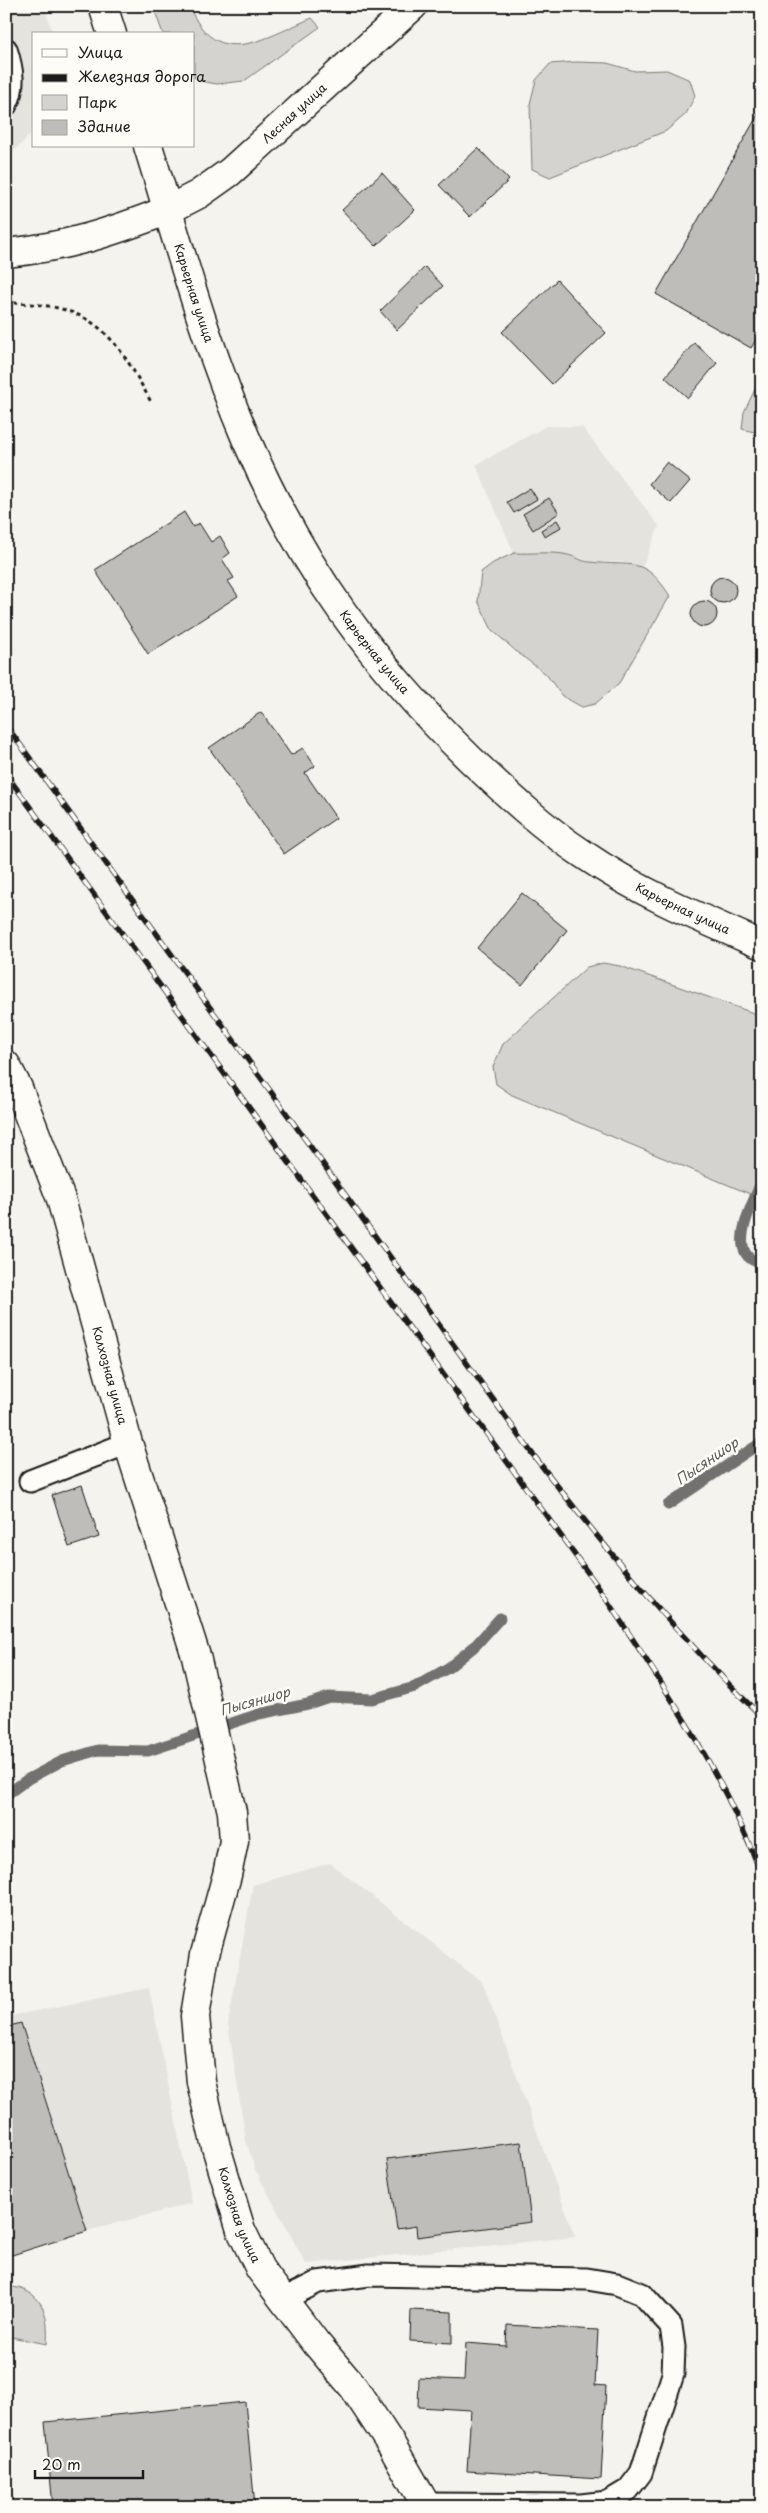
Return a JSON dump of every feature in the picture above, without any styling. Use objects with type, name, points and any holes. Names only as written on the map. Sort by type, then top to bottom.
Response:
[{"type":"street","points":[[103,6],[111,32]]},
{"type":"street","name":"Лесная улица","points":[[6,253],[51,248],[82,241],[168,210],[199,194],[230,172],[413,6]]},
{"type":"street","name":"Карьерная улица","points":[[149,148],[220,370],[262,474],[319,578],[350,625],[378,661],[434,723],[496,783],[556,835],[619,877],[666,902],[762,945]]},
{"type":"street","name":"Колхозная улица","points":[[6,1065],[18,1088],[60,1199],[128,1442],[163,1557],[182,1610],[204,1688],[232,1812],[234,1841],[227,1875],[205,1954],[195,2016],[206,2114],[241,2230],[260,2269],[282,2300],[354,2388],[427,2505]]},
{"type":"lane","points":[[6,49],[13,70],[12,85],[6,105]]},
{"type":"lane","points":[[30,1481],[128,1442]]},
{"type":"lane","points":[[282,2300],[318,2282],[338,2277],[369,2275],[587,2279],[617,2284],[642,2294],[671,2326],[674,2347],[674,2374],[641,2474],[628,2490],[608,2502],[581,2505],[427,2505]]},
{"type":"path","points":[[6,303],[46,305],[72,311],[92,321],[106,332],[130,362],[151,402]]},
{"type":"shaded area","points":[[6,6],[44,6],[52,32],[32,32],[32,133],[6,159]]},
{"type":"shaded area","points":[[546,426],[582,427],[659,526],[642,568],[622,562],[589,562],[567,554],[514,553],[476,465]]},
{"type":"shaded area","points":[[330,1863],[483,1983],[575,2237],[306,2264],[255,2169],[246,2141],[228,2024],[253,1885]]},
{"type":"shaded area","points":[[149,1988],[192,2203],[87,2231],[6,2256],[6,2017]]},
{"type":"green space","points":[[153,6],[189,6],[200,26],[213,39],[228,44],[243,44],[259,40],[312,18],[320,27],[244,81],[217,84],[199,81],[195,78],[195,32],[162,32]]},
{"type":"green space","points":[[576,62],[607,63],[635,71],[667,70],[690,80],[695,96],[686,114],[666,131],[550,177],[532,169],[530,104],[536,80],[550,64]]},
{"type":"green space","points":[[762,375],[762,434],[742,429],[744,412]]},
{"type":"green space","points":[[514,553],[562,554],[587,562],[636,566],[652,574],[670,596],[619,683],[595,704],[582,707],[562,696],[546,674],[492,630],[478,601],[481,572],[493,563]]},
{"type":"green space","points":[[603,963],[620,966],[762,1016],[762,1199],[512,1095],[496,1084],[493,1067],[503,1044],[587,967]]},
{"type":"green space","points":[[6,2286],[18,2288],[36,2297],[45,2313],[47,2344],[6,2336]]},
{"type":"building","points":[[760,111],[762,113],[762,330],[751,348],[656,294]]},
{"type":"building","points":[[478,148],[509,180],[470,217],[439,185]]},
{"type":"building","points":[[382,173],[415,210],[376,246],[342,210]]},
{"type":"building","points":[[425,267],[443,286],[397,330],[380,311]]},
{"type":"building","points":[[557,280],[606,333],[552,384],[502,332]]},
{"type":"building","points":[[694,343],[717,363],[688,398],[665,377]]},
{"type":"building","points":[[667,462],[690,481],[671,503],[649,484]]},
{"type":"building","points":[[530,488],[537,499],[514,513],[507,502]]},
{"type":"building","points":[[549,498],[559,513],[533,530],[523,514]]},
{"type":"building","points":[[184,512],[193,527],[199,523],[211,542],[220,536],[230,553],[222,559],[234,578],[228,581],[238,596],[148,654],[95,570]]},
{"type":"building","points":[[557,520],[561,527],[545,537],[541,530]]},
{"type":"building","points":[[723,577],[732,581],[736,590],[732,599],[723,603],[714,599],[710,590],[714,581]]},
{"type":"building","points":[[704,601],[713,605],[717,614],[713,623],[704,627],[695,623],[691,614],[695,605]]},
{"type":"building","points":[[261,712],[291,755],[303,748],[315,766],[305,773],[336,818],[284,854],[209,748]]},
{"type":"building","points":[[522,893],[567,930],[522,985],[477,948]]},
{"type":"building","points":[[82,1485],[99,1537],[69,1547],[52,1495]]},
{"type":"building","points":[[21,2023],[87,2231],[9,2256],[6,2246],[6,2027]]},
{"type":"building","points":[[521,2142],[531,2222],[417,2237],[416,2226],[397,2229],[387,2159]]},
{"type":"building","points":[[411,2310],[452,2312],[452,2343],[410,2341]]},
{"type":"building","points":[[507,2325],[598,2330],[595,2385],[606,2386],[601,2479],[467,2471],[471,2410],[418,2407],[419,2378],[464,2380],[466,2343],[506,2346]]},
{"type":"building","points":[[245,2402],[255,2507],[53,2507],[45,2422]]},
{"type":"waterway","points":[[762,1181],[748,1215],[742,1240],[744,1251],[750,1259],[762,1263]]},
{"type":"waterway","name":"Пысяншор","points":[[668,1505],[762,1442]]},
{"type":"waterway","name":"Пысяншор","points":[[6,1795],[28,1779],[62,1761],[98,1750],[148,1751],[259,1714],[308,1704],[329,1697],[372,1699],[415,1687],[448,1668],[475,1646],[500,1618]]},
{"type":"railway","points":[[6,725],[531,1452],[642,1589],[700,1654],[762,1717]]},
{"type":"railway","points":[[6,774],[596,1584],[688,1725],[728,1799],[762,1876]]}]
